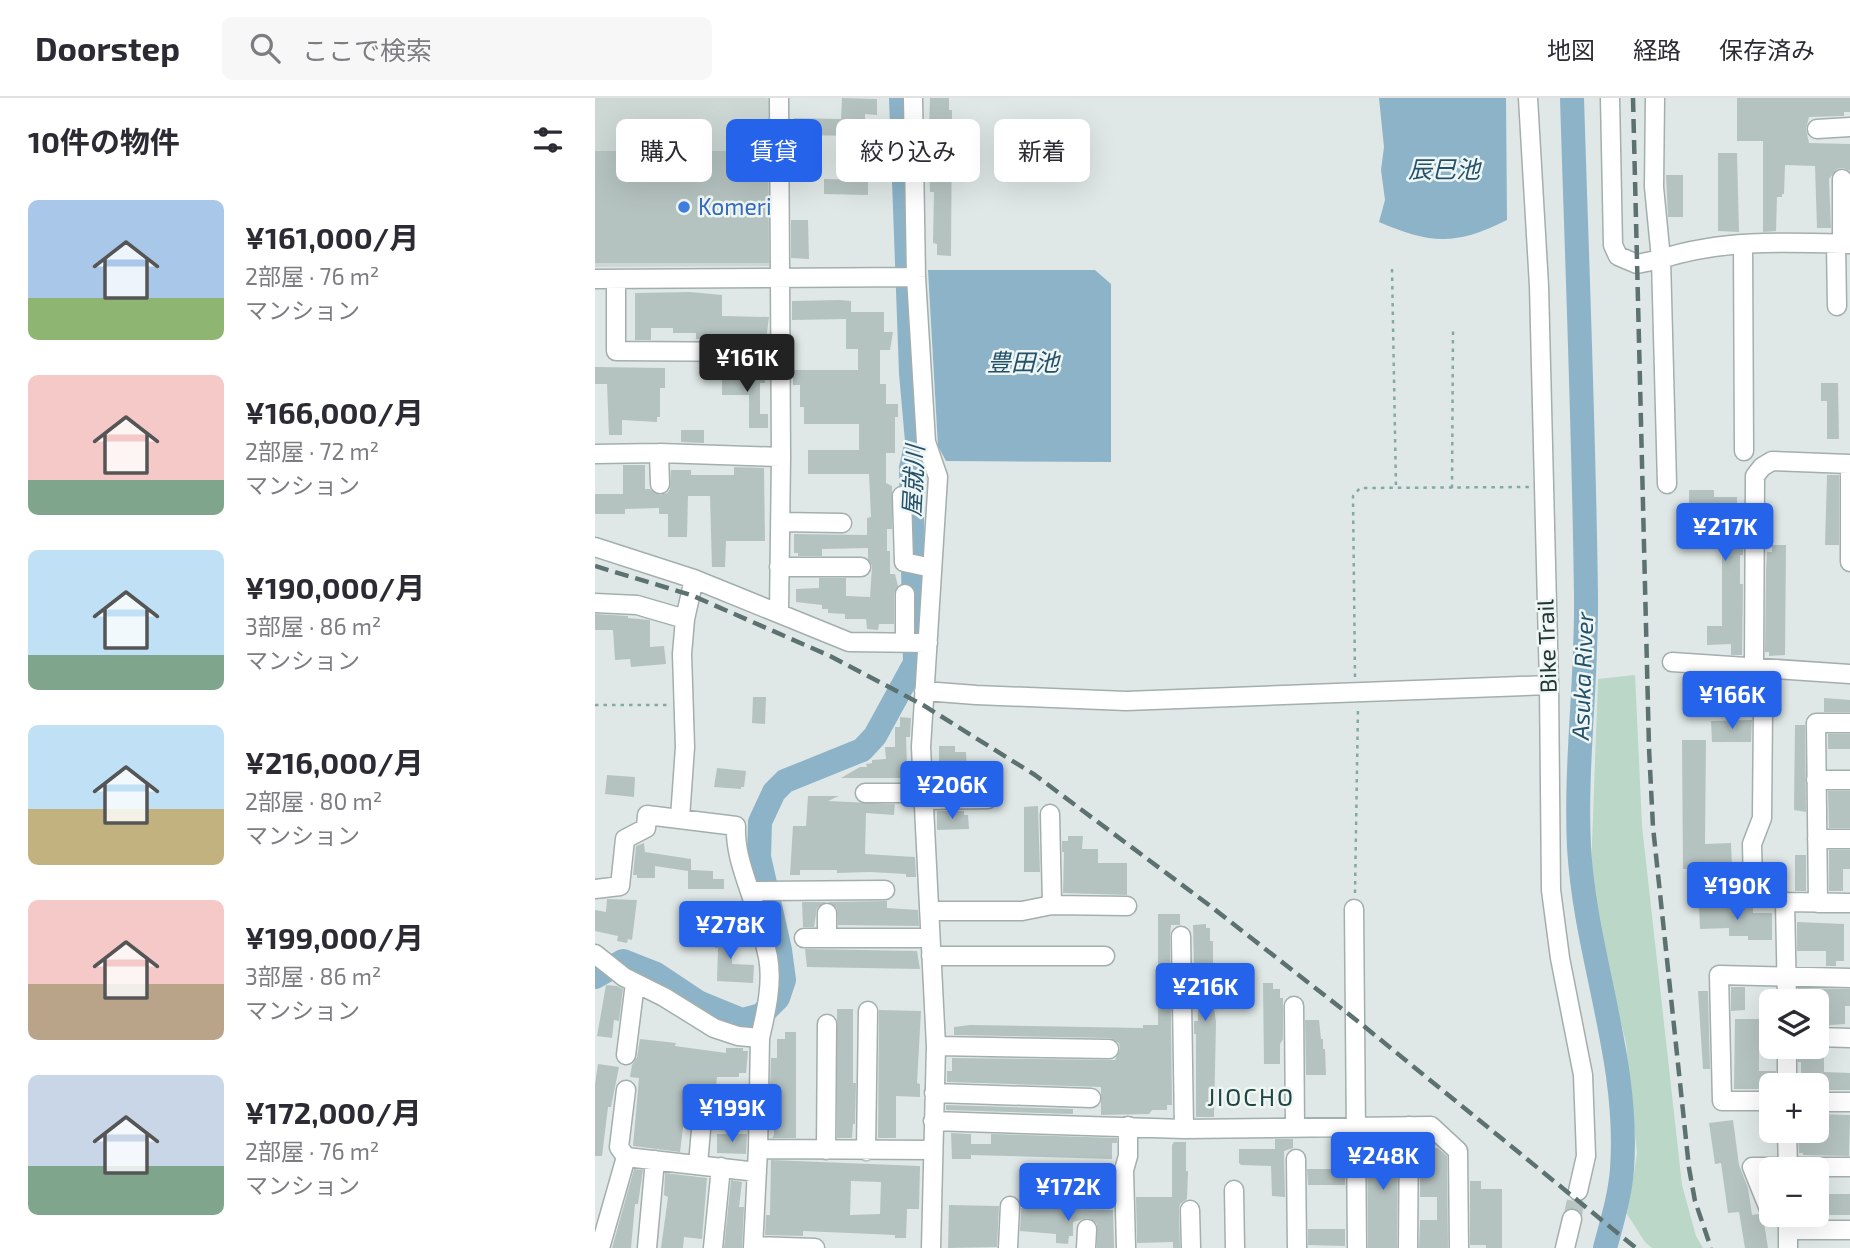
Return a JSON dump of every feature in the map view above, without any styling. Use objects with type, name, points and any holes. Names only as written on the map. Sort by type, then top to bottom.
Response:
[{"type":"street","points":[[779,98],[779,612]]},
{"type":"street","points":[[913,98],[916,277],[926,442],[938,477],[919,565],[916,643]]},
{"type":"street","name":"Bike Trail","points":[[1528,98],[1539,286],[1551,890],[1560,958],[1583,1075],[1586,1156],[1578,1191]]},
{"type":"street","points":[[1610,98],[1613,246],[1618,256],[1637,264],[1715,246],[1843,244]]},
{"type":"street","points":[[1654,98],[1654,187],[1661,259],[1667,484]]},
{"type":"street","points":[[1817,129],[1850,127]]},
{"type":"street","points":[[1836,306],[1843,244],[1842,179]]},
{"type":"street","points":[[1744,244],[1744,451]]},
{"type":"street","points":[[595,279],[916,277]]},
{"type":"street","points":[[616,279],[616,351],[780,352]]},
{"type":"street","points":[[659,453],[660,484]]},
{"type":"street","points":[[595,454],[781,457]]},
{"type":"street","points":[[1754,668],[1755,476],[1762,467],[1772,461],[1850,464],[1850,562]]},
{"type":"street","points":[[902,496],[904,562],[919,565]]},
{"type":"street","points":[[780,522],[842,523]]},
{"type":"street","points":[[595,547],[694,579],[849,642],[916,643]]},
{"type":"street","points":[[779,567],[861,567]]},
{"type":"street","points":[[680,818],[685,747],[682,705],[685,619],[694,579]]},
{"type":"street","points":[[905,594],[925,691],[921,747],[936,1046],[931,1248]]},
{"type":"street","points":[[595,603],[637,605],[685,619]]},
{"type":"street","points":[[1672,662],[1850,674]]},
{"type":"street","points":[[925,691],[1126,701],[1549,685]]},
{"type":"street","points":[[1763,711],[1762,818],[1752,844],[1753,885],[1785,902],[1850,903]]},
{"type":"street","points":[[1818,903],[1816,723],[1850,723]]},
{"type":"street","points":[[1816,780],[1850,780]]},
{"type":"street","points":[[865,793],[988,799]]},
{"type":"street","points":[[1050,814],[1052,905]]},
{"type":"street","points":[[595,889],[620,887],[625,839],[646,828],[647,815],[736,826],[742,870],[761,891],[769,976],[760,1038],[753,1247],[815,1248]]},
{"type":"street","points":[[1817,839],[1850,839]]},
{"type":"street","points":[[761,891],[885,890]]},
{"type":"street","points":[[1785,902],[1786,989]]},
{"type":"street","points":[[929,911],[1022,911],[1052,905],[1127,906]]},
{"type":"street","points":[[1354,909],[1357,1248]]},
{"type":"street","points":[[827,913],[827,938]]},
{"type":"street","points":[[1181,936],[1184,1129]]},
{"type":"street","points":[[804,938],[1105,956]]},
{"type":"street","points":[[605,962],[635,983],[664,997],[713,1028],[738,1036],[760,1038]]},
{"type":"street","points":[[1759,1101],[1722,1101],[1719,975],[1850,978]]},
{"type":"street","points":[[626,1055],[635,983]]},
{"type":"street","points":[[1294,1006],[1295,1128]]},
{"type":"street","points":[[866,1150],[867,1012]]},
{"type":"street","points":[[826,1150],[827,1024]]},
{"type":"street","points":[[1829,1037],[1850,1038]]},
{"type":"street","points":[[936,1046],[1109,1049]]},
{"type":"street","points":[[600,1248],[625,1157],[619,1147],[625,1090]]},
{"type":"street","points":[[934,1093],[1091,1098]]},
{"type":"street","points":[[1829,1102],[1850,1102]]},
{"type":"street","points":[[698,1164],[703,1107]]},
{"type":"street","points":[[933,1121],[1184,1129],[1431,1126],[1458,1150],[1459,1248]]},
{"type":"street","points":[[1126,1248],[1124,1170],[1128,1156],[1128,1126]]},
{"type":"street","points":[[1408,1248],[1409,1126]]},
{"type":"street","points":[[758,1149],[932,1150]]},
{"type":"street","points":[[625,1157],[757,1172]]},
{"type":"street","points":[[1296,1159],[1297,1248]]},
{"type":"street","points":[[647,1248],[655,1160]]},
{"type":"street","points":[[713,1248],[721,1167]]},
{"type":"street","points":[[1759,1167],[1752,1167],[1759,1184]]},
{"type":"street","points":[[1829,1167],[1850,1167]]},
{"type":"street","points":[[1234,1190],[1235,1248]]},
{"type":"street","points":[[1008,1248],[1010,1206]]},
{"type":"street","points":[[1190,1210],[1191,1248]]},
{"type":"street","points":[[1566,1248],[1572,1219]]},
{"type":"street","points":[[1086,1248],[1087,1229]]},
{"type":"street","points":[[1788,1229],[1850,1230]]},
{"type":"path","points":[[1392,269],[1396,488]]},
{"type":"path","points":[[1452,488],[1453,331]]},
{"type":"path","points":[[1354,909],[1358,693],[1355,674],[1353,496],[1360,488],[1544,487]]},
{"type":"path","points":[[595,705],[682,705]]},
{"type":"shaded area","name":"Komeri","points":[[595,98],[767,98],[772,105],[772,119],[726,119],[726,182],[772,182],[773,266],[595,267]]},
{"type":"green space","points":[[1635,675],[1642,826],[1682,1185],[1696,1236],[1703,1248],[1652,1248],[1627,1214],[1637,1154],[1626,1043],[1599,932],[1591,872],[1598,679]]},
{"type":"water","name":"辰巳池","points":[[1379,98],[1506,98],[1507,220],[1472,234],[1443,239],[1414,235],[1379,222],[1385,200],[1381,170],[1384,147]]},
{"type":"water","name":"豊田池","points":[[928,270],[1095,270],[1111,284],[1111,462],[946,461],[938,446]]},
{"type":"building","points":[[842,98],[877,99],[877,115],[865,114],[865,119],[841,119]]},
{"type":"building","points":[[930,98],[949,98],[952,119],[929,119]]},
{"type":"building","points":[[1737,98],[1850,98],[1850,112],[1844,112],[1844,116],[1809,117],[1806,129],[1809,143],[1850,144],[1850,171],[1837,169],[1829,179],[1831,228],[1817,228],[1815,166],[1785,165],[1784,194],[1777,197],[1776,231],[1763,232],[1763,141],[1737,141]]},
{"type":"building","points":[[794,118],[841,119],[836,119],[836,136],[822,135],[822,119]]},
{"type":"building","name":"Komeri","points":[[595,151],[616,151],[616,182],[712,182],[712,151],[726,151],[726,182],[768,182],[769,263],[595,263]]},
{"type":"building","points":[[1718,153],[1737,153],[1739,232],[1718,231]]},
{"type":"building","points":[[1666,175],[1683,175],[1683,217],[1668,217]]},
{"type":"building","points":[[824,179],[836,179],[836,182],[868,182],[868,195],[824,194]]},
{"type":"building","points":[[930,182],[952,182],[951,256],[937,255],[937,244],[933,243],[934,192],[930,192]]},
{"type":"building","points":[[791,220],[808,220],[809,259],[791,258]]},
{"type":"building","points":[[690,292],[722,295],[722,316],[769,317],[766,341],[752,338],[696,339],[696,333],[673,333],[673,328],[651,328],[651,340],[635,340],[635,293]]},
{"type":"building","points":[[792,301],[851,301],[851,312],[884,312],[884,332],[893,332],[890,350],[880,350],[880,384],[886,384],[886,404],[898,404],[898,417],[895,417],[895,453],[886,453],[886,483],[892,486],[892,529],[887,529],[887,551],[890,551],[890,574],[895,574],[898,586],[894,594],[894,624],[879,624],[878,630],[867,629],[866,619],[845,619],[845,614],[828,613],[828,609],[822,609],[822,605],[796,602],[796,589],[819,588],[819,578],[846,578],[846,596],[870,597],[872,566],[868,559],[868,548],[822,549],[822,556],[798,556],[798,553],[794,553],[794,534],[867,535],[867,518],[871,517],[869,474],[808,474],[808,450],[859,450],[859,424],[804,424],[804,407],[800,407],[800,385],[793,385],[793,370],[858,370],[858,349],[846,349],[846,319],[792,320]]},
{"type":"building","points":[[595,367],[665,368],[665,388],[660,388],[660,417],[657,417],[657,422],[622,420],[622,435],[609,435],[607,384],[595,384]]},
{"type":"building","points":[[722,373],[765,373],[765,383],[760,383],[760,414],[768,414],[768,428],[749,428],[749,395],[722,395]]},
{"type":"building","points":[[1821,383],[1838,383],[1839,439],[1827,439],[1827,401],[1821,401]]},
{"type":"building","points":[[681,430],[704,430],[704,443],[681,442]]},
{"type":"building","points":[[623,465],[645,465],[645,489],[660,495],[670,489],[671,470],[691,470],[691,475],[734,475],[734,467],[764,468],[765,541],[726,541],[725,567],[712,567],[710,496],[688,496],[687,537],[668,537],[668,514],[659,514],[659,508],[625,509],[625,514],[595,514],[595,494],[623,494]]},
{"type":"building","points":[[1827,475],[1839,475],[1839,545],[1825,545]]},
{"type":"building","points":[[1689,490],[1714,490],[1714,497],[1737,497],[1737,504],[1741,504],[1742,655],[1731,655],[1731,644],[1707,645],[1707,626],[1722,626],[1722,535],[1698,536],[1698,503],[1689,503]]},
{"type":"building","points":[[1772,545],[1786,545],[1785,655],[1769,656],[1769,652],[1765,652],[1766,569],[1767,552],[1772,552]]},
{"type":"building","points":[[595,614],[650,620],[650,647],[664,646],[666,664],[631,667],[630,659],[615,660],[613,630],[595,630]]},
{"type":"building","points":[[753,697],[766,697],[765,724],[752,723]]},
{"type":"building","points":[[1824,698],[1850,700],[1850,712],[1824,712]]},
{"type":"building","points":[[900,717],[911,718],[910,737],[906,737],[907,765],[910,765],[911,778],[841,778],[860,767],[867,767],[866,764],[872,763],[872,760],[886,759],[885,747],[895,747],[895,727],[900,727]]},
{"type":"building","points":[[1752,720],[1751,742],[1712,742],[1711,721]]},
{"type":"building","points":[[1795,725],[1805,725],[1806,812],[1794,810]]},
{"type":"building","points":[[1828,734],[1850,734],[1850,749],[1828,749]]},
{"type":"building","points":[[1682,740],[1706,740],[1705,844],[1731,843],[1732,867],[1683,869]]},
{"type":"building","points":[[939,746],[955,746],[955,752],[966,752],[967,769],[985,770],[985,784],[978,784],[978,787],[936,788],[933,768],[939,768]]},
{"type":"building","points":[[717,768],[746,771],[744,787],[714,787]]},
{"type":"building","points":[[607,775],[635,777],[634,797],[605,794]]},
{"type":"building","points":[[1828,791],[1850,791],[1850,828],[1829,828]]},
{"type":"building","points":[[808,796],[839,796],[828,801],[895,804],[894,815],[866,813],[865,854],[915,857],[916,877],[870,872],[837,873],[837,870],[800,870],[800,875],[790,875],[793,826],[806,826]]},
{"type":"building","points":[[1038,806],[1040,872],[1024,872],[1024,807]]},
{"type":"building","points":[[937,811],[964,811],[964,815],[968,815],[969,829],[937,830]]},
{"type":"building","points":[[1068,836],[1083,836],[1082,849],[1098,849],[1098,863],[1127,863],[1127,895],[1063,893],[1062,841],[1068,841]]},
{"type":"building","points":[[644,843],[645,852],[691,859],[691,870],[713,871],[713,879],[724,879],[724,889],[688,889],[688,871],[655,866],[655,878],[637,878],[637,875],[633,875],[636,846]]},
{"type":"building","points":[[1829,850],[1850,850],[1850,869],[1843,869],[1843,891],[1829,891]]},
{"type":"building","points":[[1795,855],[1806,855],[1806,891],[1795,891]]},
{"type":"building","points":[[607,899],[637,900],[632,940],[628,939],[627,943],[617,941],[618,936],[595,931],[595,910],[606,912]]},
{"type":"building","points":[[887,901],[887,908],[918,910],[919,926],[838,925],[837,908],[828,902]]},
{"type":"building","points":[[802,902],[826,902],[817,908],[814,927],[803,927]]},
{"type":"building","points":[[1725,905],[1725,908],[1753,908],[1753,913],[1772,913],[1772,940],[1748,940],[1748,936],[1729,936],[1729,928],[1700,929],[1699,906]]},
{"type":"building","points":[[1158,914],[1180,914],[1180,925],[1171,925],[1170,936],[1172,1105],[1167,1105],[1167,1110],[1152,1110],[1149,1114],[1101,1115],[1101,1087],[947,1082],[947,1071],[952,1071],[952,1058],[1115,1060],[1120,1049],[1119,1043],[1110,1038],[954,1035],[954,1027],[1143,1028],[1143,1025],[1158,1025]]},
{"type":"building","points":[[1797,922],[1844,924],[1844,961],[1836,961],[1836,966],[1826,966],[1826,951],[1797,951]]},
{"type":"building","points":[[1206,924],[1206,928],[1210,928],[1210,941],[1213,941],[1213,1002],[1216,1022],[1214,1117],[1196,1117],[1194,1021],[1198,1021],[1198,993],[1194,970],[1193,925]]},
{"type":"building","points":[[715,931],[733,931],[732,964],[754,965],[753,983],[717,981],[718,948],[715,948]]},
{"type":"building","points":[[805,949],[917,951],[920,969],[807,967]]},
{"type":"building","points":[[1263,983],[1273,983],[1273,989],[1280,989],[1280,998],[1283,998],[1280,1064],[1264,1064]]},
{"type":"building","points":[[606,985],[623,989],[619,1021],[614,1020],[612,1038],[597,1036]]},
{"type":"building","points":[[1731,987],[1745,987],[1745,1010],[1731,1011]]},
{"type":"building","points":[[1798,988],[1850,989],[1850,1006],[1845,1006],[1845,1024],[1829,1025],[1829,989]]},
{"type":"building","points":[[1698,991],[1708,991],[1710,1069],[1703,1069]]},
{"type":"building","points":[[837,1009],[853,1009],[853,1083],[856,1083],[852,1138],[837,1138]]},
{"type":"building","points":[[879,1010],[921,1011],[917,1083],[920,1084],[920,1097],[896,1096],[896,1138],[878,1138]]},
{"type":"building","points":[[1735,1019],[1759,1019],[1759,1071],[1776,1073],[1759,1073],[1759,1089],[1734,1089]]},
{"type":"building","points":[[1305,1020],[1319,1020],[1325,1049],[1326,1075],[1306,1075]]},
{"type":"building","points":[[785,1032],[796,1032],[796,1138],[772,1138],[774,1104],[773,1091],[770,1091],[771,1058],[777,1058],[777,1039],[785,1039]]},
{"type":"building","points":[[640,1039],[726,1053],[726,1048],[743,1048],[743,1051],[748,1051],[746,1073],[739,1073],[739,1077],[717,1077],[715,1099],[687,1096],[680,1152],[633,1146],[639,1078],[630,1077]]},
{"type":"building","points":[[1798,1059],[1824,1059],[1824,1072],[1850,1073],[1850,1090],[1829,1090],[1829,1073],[1801,1073],[1801,1062],[1798,1062]]},
{"type":"building","points":[[598,1064],[619,1067],[611,1107],[608,1107],[602,1156],[595,1156],[595,1084]]},
{"type":"building","points":[[946,1105],[1073,1109],[1073,1114],[946,1110]]},
{"type":"building","points":[[1829,1114],[1850,1115],[1849,1156],[1799,1153],[1799,1143],[1829,1143]]},
{"type":"building","points":[[1733,1120],[1739,1165],[1748,1188],[1752,1215],[1759,1214],[1759,1227],[1765,1227],[1768,1248],[1745,1248],[1739,1212],[1728,1213],[1721,1163],[1715,1164],[1709,1123]]},
{"type":"building","points":[[951,1133],[971,1134],[971,1144],[991,1144],[991,1134],[1117,1138],[1117,1143],[1112,1143],[1112,1159],[971,1155],[971,1159],[952,1159]]},
{"type":"building","points":[[717,1134],[747,1134],[746,1154],[717,1153]]},
{"type":"building","points":[[1367,1138],[1398,1138],[1397,1248],[1368,1248]]},
{"type":"building","points":[[1275,1139],[1293,1139],[1293,1148],[1284,1151],[1285,1197],[1272,1196],[1271,1166],[1239,1163],[1239,1149],[1275,1149]]},
{"type":"building","points":[[1420,1139],[1429,1139],[1432,1148],[1438,1148],[1447,1156],[1448,1248],[1419,1248],[1420,1220],[1437,1220],[1437,1197],[1420,1197]]},
{"type":"building","points":[[1174,1142],[1186,1142],[1188,1171],[1187,1199],[1180,1204],[1179,1210],[1180,1248],[1173,1248],[1173,1242],[1137,1243],[1136,1197],[1172,1197]]},
{"type":"building","points":[[771,1160],[920,1166],[919,1209],[907,1209],[906,1238],[895,1238],[895,1235],[803,1231],[803,1236],[765,1235],[766,1215],[770,1215]],"holes":[[[851,1181],[881,1182],[880,1214],[850,1215]]]},
{"type":"building","points":[[634,1169],[643,1170],[638,1204],[635,1204],[631,1248],[612,1248]]},
{"type":"building","points":[[1307,1169],[1345,1169],[1345,1185],[1308,1185]]},
{"type":"building","points":[[665,1173],[707,1178],[702,1239],[684,1237],[683,1248],[661,1248],[668,1197],[664,1195]]},
{"type":"building","points":[[731,1180],[742,1182],[739,1207],[744,1207],[742,1248],[724,1248]]},
{"type":"building","points":[[1470,1181],[1481,1181],[1481,1189],[1502,1189],[1502,1248],[1470,1245]]},
{"type":"building","points":[[1829,1194],[1850,1194],[1850,1215],[1829,1215]]},
{"type":"building","points":[[949,1205],[999,1206],[997,1247],[948,1248]]},
{"type":"building","points":[[1021,1208],[1113,1210],[1114,1248],[1097,1248],[1097,1224],[1088,1218],[1073,1222],[1073,1236],[1069,1236],[1068,1244],[1056,1243],[1056,1234],[1020,1231]]},
{"type":"building","points":[[1308,1229],[1345,1229],[1345,1246],[1308,1245]]},
{"type":"waterway","name":"屋就川","points":[[595,977],[623,961],[656,974],[698,1002],[742,1020],[761,1015],[778,998],[784,980],[759,857],[760,822],[774,792],[785,781],[862,750],[875,736],[915,663],[911,468],[917,441],[911,373],[901,98]]},
{"type":"waterway","name":"Asuka River","points":[[1572,98],[1586,597],[1579,847],[1589,927],[1613,1047],[1623,1128],[1621,1179],[1605,1248]]},
{"type":"tunnel","points":[[1572,1219],[1578,1191]]},
{"type":"railway","points":[[1633,98],[1653,827],[1689,1168],[1695,1201],[1711,1248]]},
{"type":"railway","points":[[595,566],[691,595],[830,656],[923,705],[1035,775],[1209,905],[1360,1023],[1636,1248]]},
{"type":"place","name":"Komeri","points":[[684,207]]},
{"type":"district","name":"JIOCHO","points":[[1251,1098]]}]
